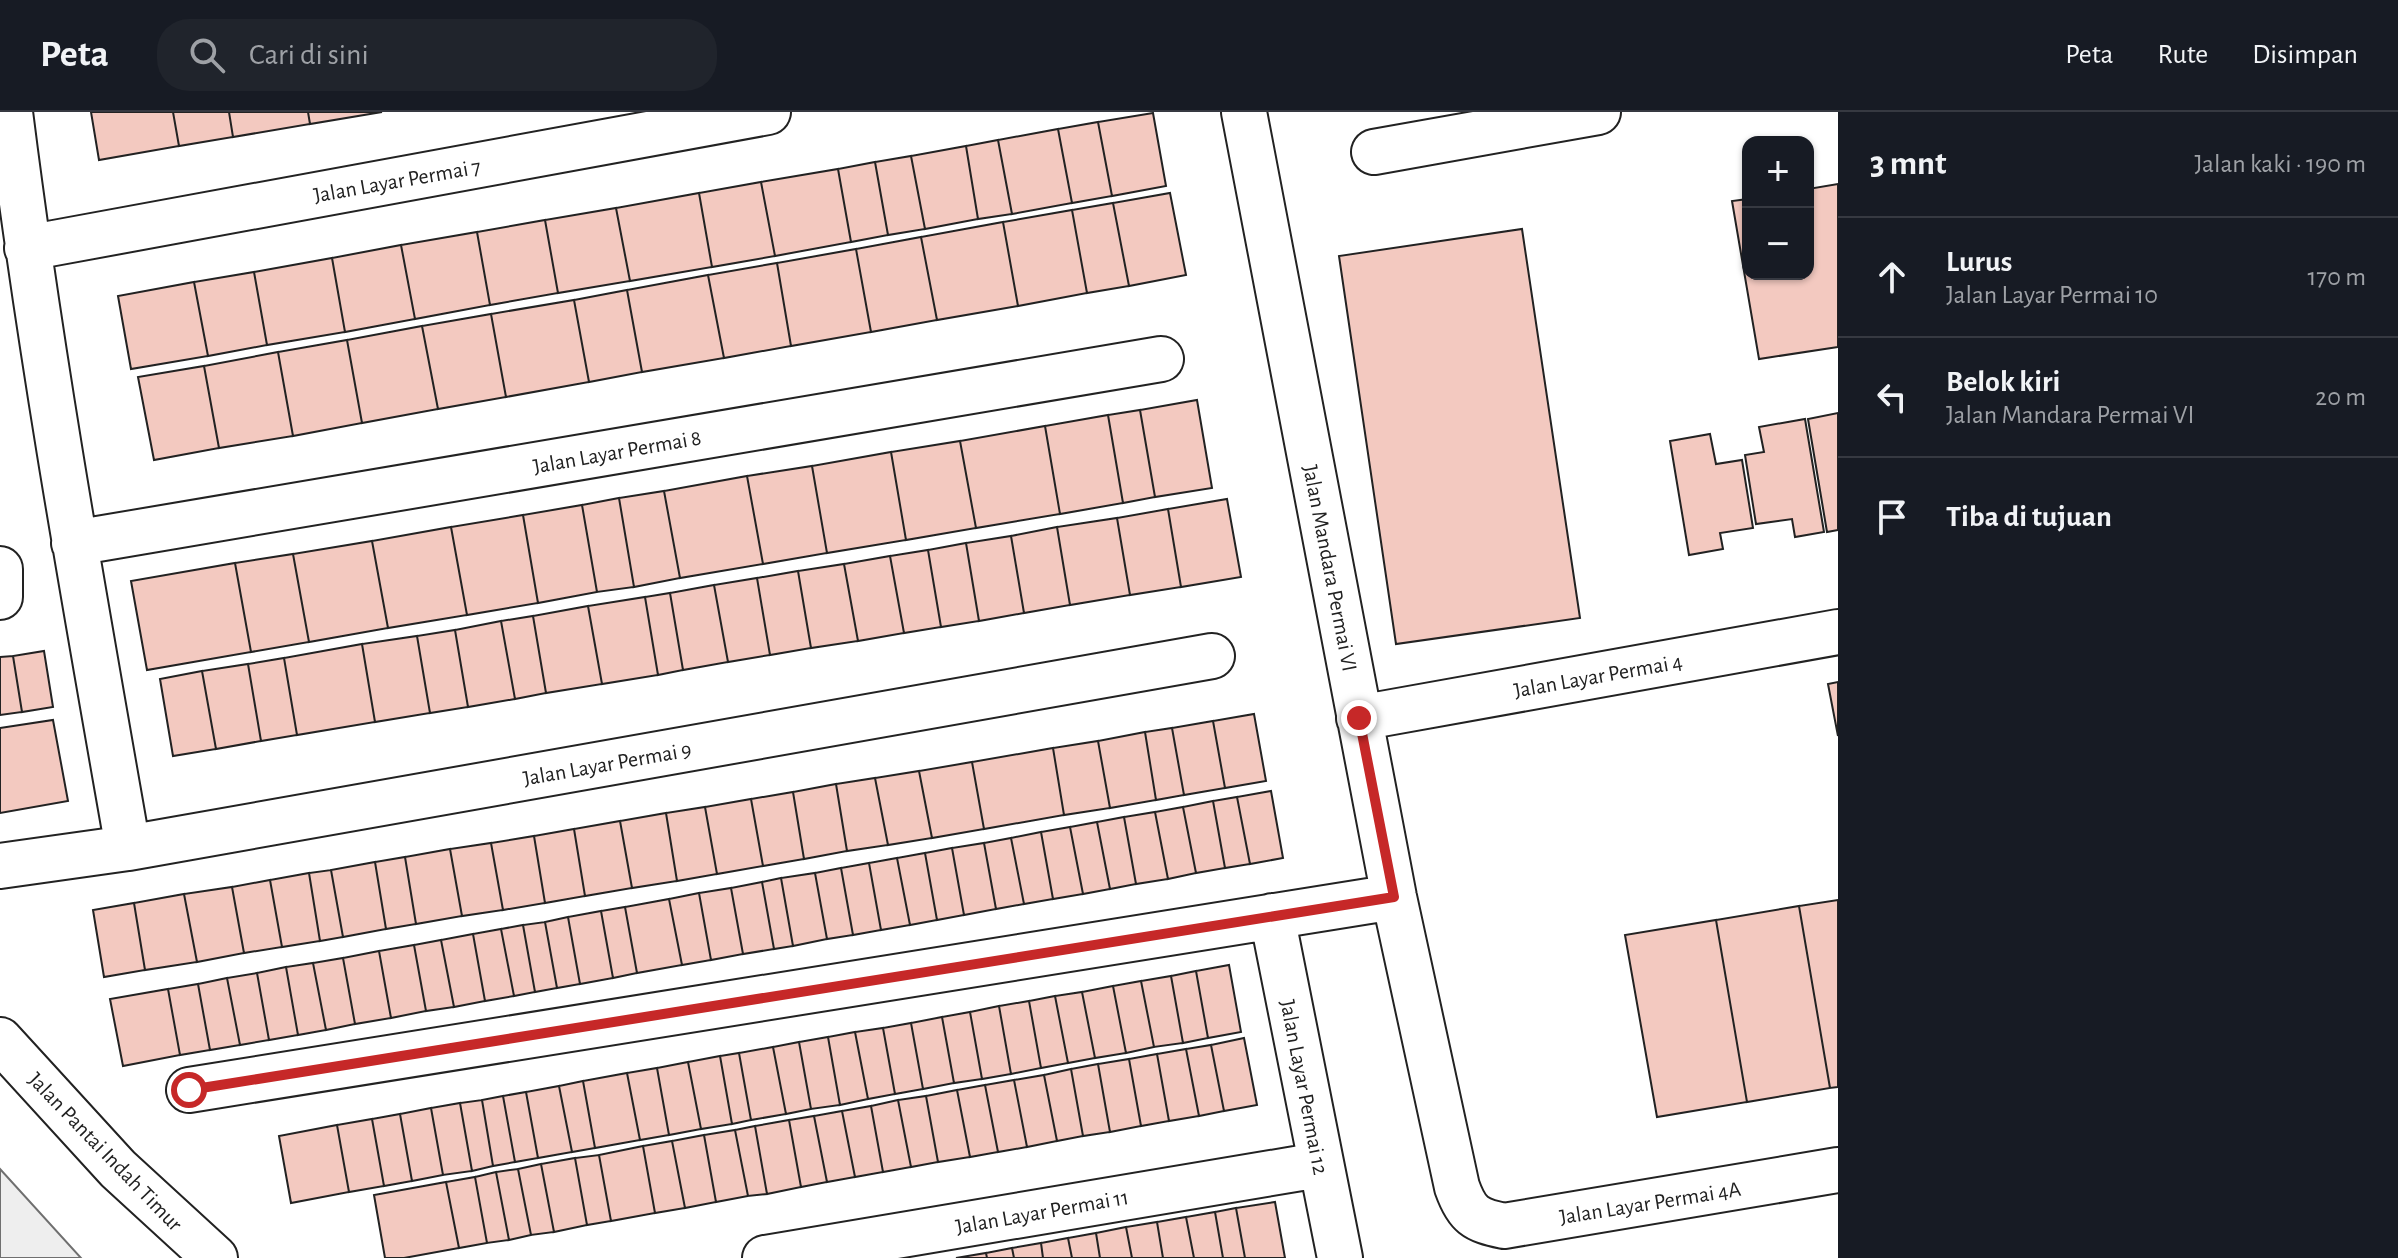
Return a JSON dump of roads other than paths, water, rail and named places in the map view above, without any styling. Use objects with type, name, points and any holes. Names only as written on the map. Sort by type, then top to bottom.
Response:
[{"type":"street","points":[[10,112],[27,248],[18,306],[74,543],[128,848]]},
{"type":"street","name":"Jalan Layar Permai 7","points":[[27,248],[768,112]]},
{"type":"street","name":"Jalan Mandara Permai VI","points":[[1244,112],[1394,897],[1457,1187],[1465,1209]]},
{"type":"street","points":[[1374,152],[1598,112]]},
{"type":"street","name":"Jalan Layar Permai 8","points":[[74,543],[1161,359]]},
{"type":"street","points":[[0,569],[0,597]]},
{"type":"street","name":"Jalan Layar Permai 4","points":[[1359,718],[1838,632]]},
{"type":"street","name":"Jalan Layar Permai 9","points":[[0,866],[128,848],[1212,656]]},
{"type":"street","points":[[189,1090],[1394,897]]},
{"type":"street","name":"Jalan Layar Permai 12","points":[[1272,916],[1319,1165],[1340,1258]]},
{"type":"street","name":"Jalan Pantai Indah Timur","points":[[0,1040],[118,1169],[215,1258]]},
{"type":"street","name":"Jalan Layar Permai 11","points":[[765,1258],[1319,1165]]},
{"type":"street","name":"Jalan Layar Permai 4A","points":[[1465,1209],[1483,1221],[1504,1226],[1838,1170]]}]
